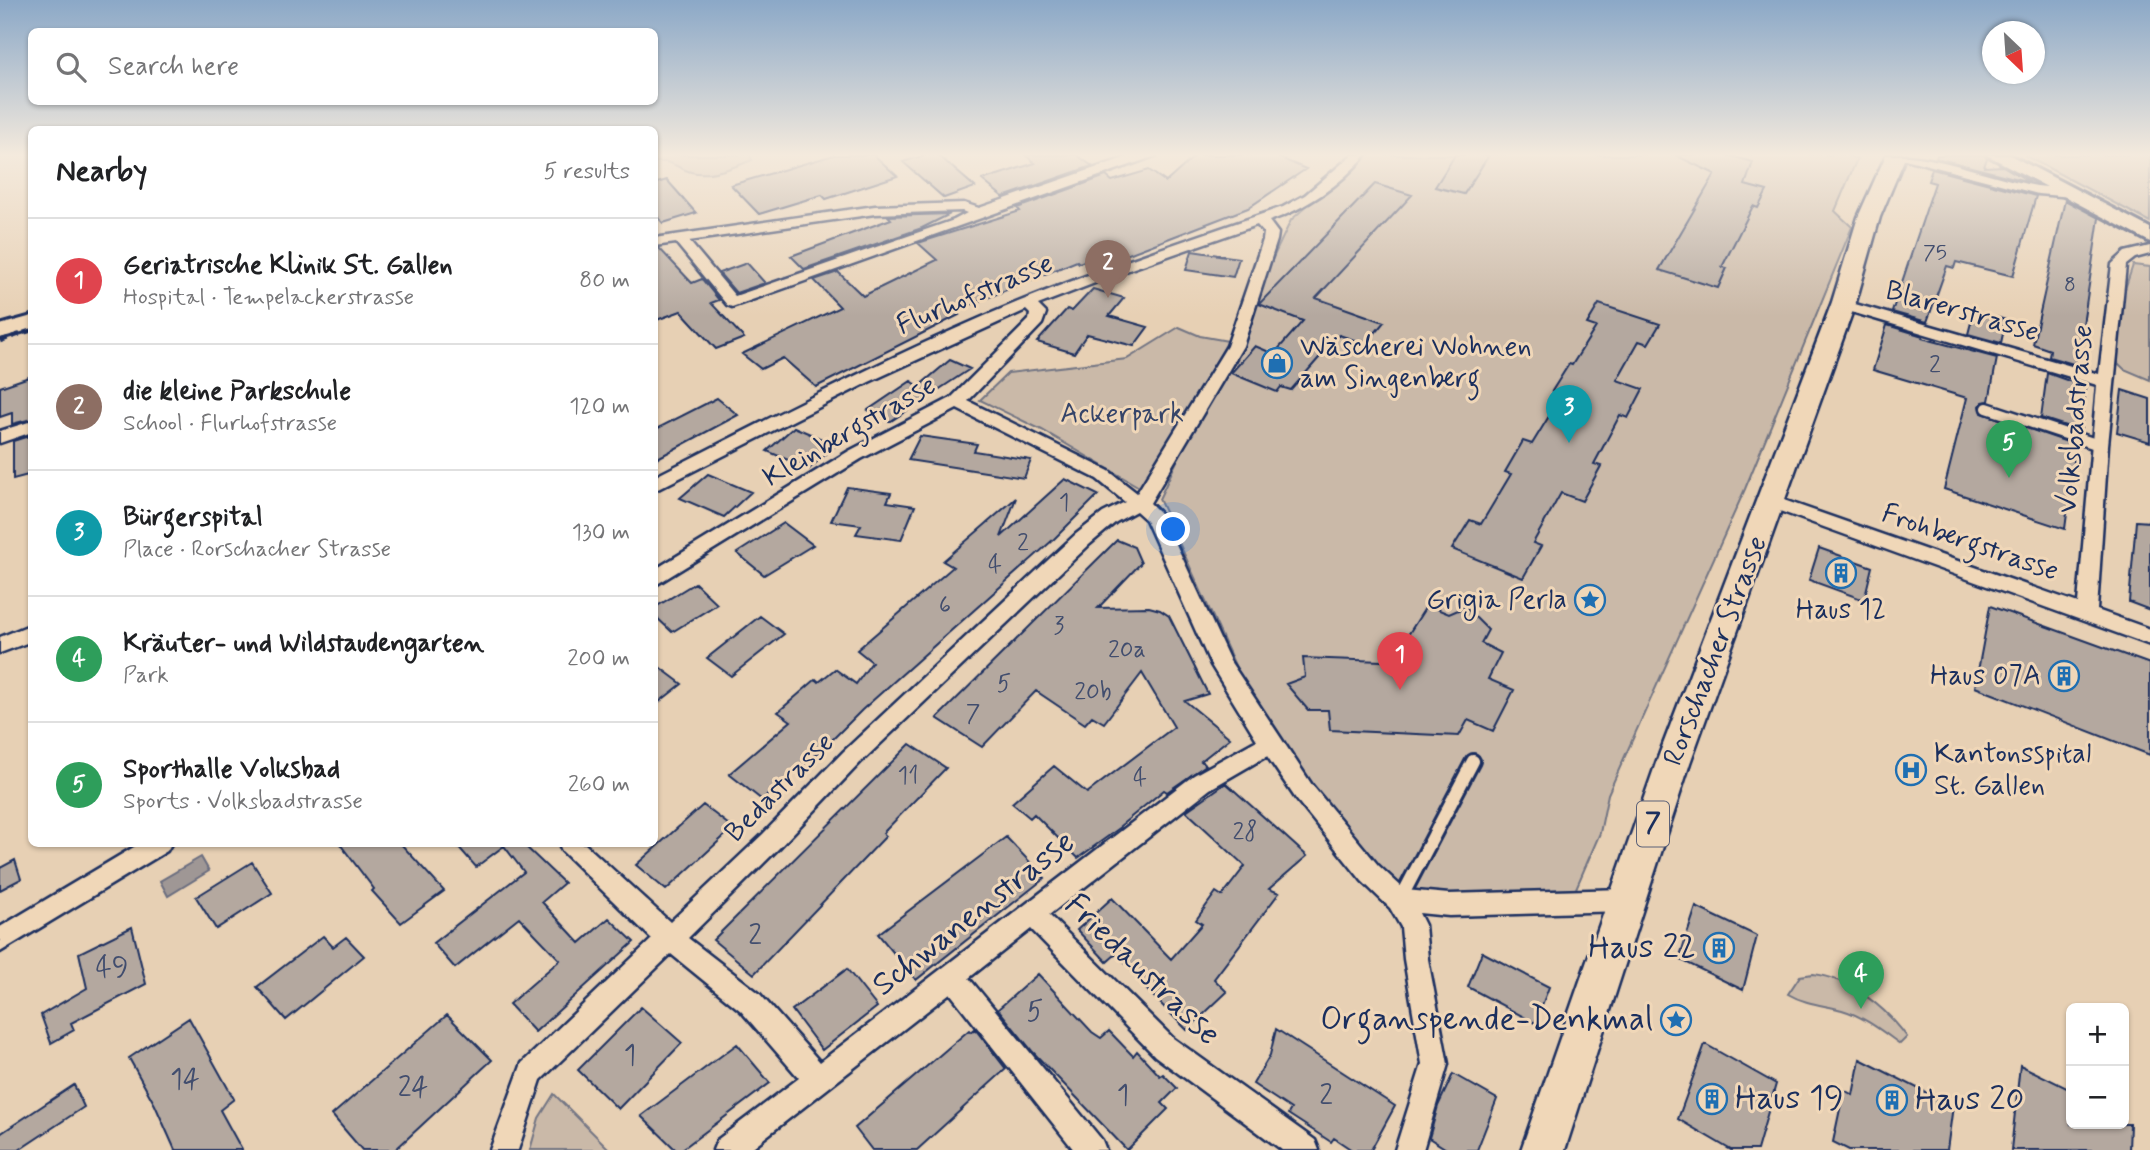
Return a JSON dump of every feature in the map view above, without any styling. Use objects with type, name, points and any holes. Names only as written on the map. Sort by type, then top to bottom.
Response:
[{"type":"main road","name":"Rorschacher Strasse","points":[[1543,1150],[1625,900],[1843,305],[1872,209]]},
{"type":"main road","points":[[2100,209],[2150,236]]},
{"type":"main road","points":[[0,332],[28,323]]},
{"type":"street","points":[[658,241],[875,210],[915,209]]},
{"type":"street","points":[[968,209],[978,213]]},
{"type":"street","points":[[679,238],[732,302],[959,223],[990,209]]},
{"type":"street","name":"Flurhofstrasse","points":[[658,483],[897,361],[1076,284],[1285,209]]},
{"type":"street","points":[[1140,504],[1235,346],[1270,240],[1271,233],[1260,219]]},
{"type":"street","name":"Volksbadstrasse","points":[[2087,613],[2099,444],[2119,264],[2130,255],[2150,250]]},
{"type":"street","name":"Kleinbergstrasse","points":[[658,577],[855,455],[957,402],[1037,321],[1038,313],[1029,304]]},
{"type":"street","name":"Blarerstrasse","points":[[1843,305],[2106,382]]},
{"type":"street","points":[[957,402],[1103,475],[1154,516],[1221,665],[1270,742],[1304,792],[1370,873],[1399,900],[1413,925],[1416,959],[1436,1064],[1409,1150]]},
{"type":"street","points":[[0,437],[28,427]]},
{"type":"street","name":"Frohbergstrasse","points":[[1772,502],[2150,637]]},
{"type":"street","name":"Bedastrasse","points":[[504,1150],[531,1072],[771,841],[852,757],[1083,539],[1109,517],[1126,507],[1140,504]]},
{"type":"street","points":[[0,645],[28,634]]},
{"type":"street","name":"Schwanenstrasse","points":[[727,1150],[1202,782],[1254,754],[1270,742]]},
{"type":"street","points":[[0,940],[154,847]]},
{"type":"street","points":[[573,847],[669,938],[750,1002],[818,1080]]},
{"type":"street","points":[[1399,900],[1449,905],[1625,900]]},
{"type":"street","name":"Friedaustrasse","points":[[1032,914],[1164,1047],[1305,1150]]},
{"type":"street","points":[[952,976],[1092,1150]]},
{"type":"lane","points":[[1987,408],[2099,444]]},
{"type":"lane","points":[[1399,900],[1473,761]]},
{"type":"lane","points":[[0,927],[26,924]]},
{"type":"green space","points":[[1304,209],[1836,209],[1835,211],[1852,227],[1745,489],[1608,794],[1600,833],[1571,900],[1399,900],[1270,742],[1159,499],[1291,220]]},
{"type":"green space","points":[[2125,209],[2150,209],[2150,222]]},
{"type":"green space","points":[[2133,265],[2150,267],[2150,380],[2124,369],[2116,361],[2121,301]]},
{"type":"green space","name":"Ackerpark","points":[[1179,327],[1200,336],[1228,341],[1141,488],[1042,430],[980,400],[1008,373],[1127,359]]},
{"type":"green space","points":[[1813,974],[1840,981],[1866,996],[1889,1015],[1907,1037],[1900,1044],[1857,1016],[1788,994],[1800,976]]},
{"type":"green space","points":[[554,1094],[610,1150],[530,1150],[539,1118]]},
{"type":"shaded area","points":[[201,857],[209,871],[168,896],[160,881]]},
{"type":"building","points":[[658,209],[692,209],[696,213],[663,223],[658,217]]},
{"type":"building","points":[[754,209],[777,209],[759,214]]},
{"type":"building","points":[[1018,209],[1246,209],[1105,263],[1119,248],[1079,263],[1077,261],[955,311],[959,315],[816,387],[783,358],[761,369],[742,354],[840,307],[814,280],[838,272],[863,296],[937,260],[918,243],[1020,211]]},
{"type":"building","points":[[1351,209],[1399,209],[1316,298],[1384,322],[1366,344],[1339,335],[1291,390],[1281,387],[1277,392],[1231,373],[1255,346],[1274,354],[1303,321],[1259,304]]},
{"type":"building","points":[[1695,209],[1752,209],[1722,267],[1727,268],[1718,288],[1659,270]]},
{"type":"building","points":[[1926,209],[2032,209],[2013,276],[1956,262],[1954,268],[1947,266],[1927,322],[1892,312]]},
{"type":"building","points":[[2063,209],[2081,209],[2099,218],[2077,365],[2049,357],[2050,350],[2033,344]]},
{"type":"building","points":[[950,214],[922,228],[804,269],[791,256],[891,219],[888,216]]},
{"type":"building","points":[[658,248],[692,283],[702,279],[719,300],[711,303],[744,338],[716,349],[681,311],[658,320]]},
{"type":"building","points":[[1192,251],[1239,258],[1233,277],[1186,270]]},
{"type":"building","points":[[747,263],[765,283],[736,293],[719,273]]},
{"type":"building","points":[[1093,289],[1124,298],[1109,316],[1148,327],[1134,346],[1087,334],[1074,353],[1037,342],[1067,309],[1072,311]]},
{"type":"building","points":[[1599,304],[1660,324],[1648,344],[1639,341],[1617,380],[1643,389],[1628,418],[1620,415],[1594,464],[1601,466],[1582,501],[1561,493],[1533,543],[1541,546],[1523,578],[1452,549],[1470,520],[1481,524],[1511,474],[1505,472],[1523,441],[1532,444],[1562,395],[1552,391],[1596,327],[1587,324]]},
{"type":"building","points":[[1974,311],[2006,320],[2001,343],[1968,334]]},
{"type":"building","points":[[1887,325],[1923,336],[1922,338],[1997,358],[1989,401],[1980,406],[1982,413],[2076,445],[2065,529],[1944,489],[1967,398],[1873,370]]},
{"type":"building","points":[[950,360],[970,369],[891,421],[886,421],[868,410],[911,381],[919,386]]},
{"type":"building","points":[[2047,373],[2086,387],[2081,429],[2041,418]]},
{"type":"building","points":[[28,377],[28,420],[12,424],[12,413],[0,417],[0,387]]},
{"type":"building","points":[[2122,390],[2150,399],[2150,442],[2117,432]]},
{"type":"building","points":[[717,398],[738,415],[658,458],[658,428]]},
{"type":"building","points":[[794,427],[836,445],[809,469],[767,451]]},
{"type":"building","points":[[28,436],[28,475],[13,479],[13,441]]},
{"type":"building","points":[[920,436],[977,444],[974,451],[1031,460],[1024,478],[908,460]]},
{"type":"building","points":[[708,474],[751,492],[724,517],[680,498]]},
{"type":"building","points":[[1065,479],[1098,495],[1054,539],[862,710],[826,746],[762,800],[729,774],[791,721],[778,712],[816,679],[819,682],[835,669],[856,684],[872,662],[857,650],[953,567],[943,561],[1016,498],[1001,537]]},
{"type":"building","points":[[847,487],[891,493],[887,502],[915,506],[901,540],[856,534],[861,525],[831,521]]},
{"type":"building","points":[[2136,521],[2150,522],[2150,610],[2129,602]]},
{"type":"building","points":[[784,523],[813,545],[764,575],[737,553]]},
{"type":"building","points":[[1117,540],[1134,547],[1141,563],[1098,608],[1149,607],[1169,616],[1208,694],[1185,701],[1230,738],[1201,761],[1206,765],[1167,792],[1164,790],[1121,827],[1078,858],[1034,814],[1030,818],[1012,803],[1054,766],[1087,793],[1174,727],[1142,673],[1104,723],[1092,716],[1085,724],[1036,691],[982,747],[937,718]]},
{"type":"building","name":"Haus 12","points":[[1819,548],[1872,567],[1864,600],[1809,580]]},
{"type":"building","points":[[695,583],[717,604],[672,632],[658,619],[658,606]]},
{"type":"building","points":[[1427,605],[1449,614],[1465,607],[1488,630],[1481,643],[1501,653],[1488,679],[1514,690],[1493,731],[1468,720],[1459,736],[1330,730],[1328,710],[1308,710],[1286,684],[1305,677],[1303,658],[1382,661],[1396,654]]},
{"type":"building","name":"Haus 07A","points":[[1990,606],[2150,664],[2150,755],[1975,687]]},
{"type":"building","points":[[760,616],[784,634],[731,676],[707,658]]},
{"type":"building","points":[[658,666],[682,684],[658,703]]},
{"type":"building","points":[[910,744],[946,768],[883,833],[886,836],[754,974],[713,940]]},
{"type":"building","points":[[1226,783],[1307,856],[1269,889],[1279,893],[1214,979],[1227,992],[1187,1030],[1141,984],[1144,982],[1116,954],[1107,962],[1077,930],[1112,898],[1171,959],[1202,924],[1196,920],[1216,892],[1222,896],[1245,866],[1186,811]]},
{"type":"building","points":[[703,805],[733,828],[666,890],[636,865]]},
{"type":"building","points":[[1006,837],[1045,878],[916,980],[878,934]]},
{"type":"building","points":[[342,847],[404,847],[444,891],[401,923],[372,891],[374,889]]},
{"type":"building","points":[[459,847],[503,847],[476,867]]},
{"type":"building","points":[[505,847],[526,847],[564,883],[542,902],[580,943],[609,918],[634,942],[535,1032],[509,1004],[560,960],[519,917],[455,968],[433,943],[524,872]]},
{"type":"building","points":[[15,860],[21,879],[0,890],[0,868]]},
{"type":"building","points":[[252,862],[272,893],[216,929],[196,897]]},
{"type":"building","name":"Haus 22","points":[[1696,907],[1757,936],[1743,990],[1679,959]]},
{"type":"building","points":[[132,927],[146,984],[71,1023],[74,1030],[51,1043],[41,1015],[87,988],[79,953]]},
{"type":"building","points":[[323,936],[333,947],[346,937],[364,956],[286,1020],[257,987]]},
{"type":"building","points":[[1482,952],[1549,987],[1535,1023],[1468,987]]},
{"type":"building","points":[[847,969],[877,1007],[822,1050],[792,1010]]},
{"type":"building","points":[[1038,974],[1092,1032],[1101,1038],[1109,1031],[1133,1056],[1137,1051],[1160,1076],[1163,1074],[1177,1088],[1162,1103],[1168,1109],[1127,1150],[1032,1051],[998,1009]]},
{"type":"building","points":[[641,1007],[682,1043],[618,1109],[578,1070]]},
{"type":"building","points":[[447,1015],[492,1060],[395,1150],[362,1150],[332,1115]]},
{"type":"building","points":[[189,1018],[234,1099],[220,1110],[242,1150],[175,1150],[155,1105],[129,1058]]},
{"type":"building","points":[[975,1029],[1006,1069],[917,1150],[872,1150],[855,1128],[969,1030],[971,1032]]},
{"type":"building","points":[[1276,1029],[1395,1106],[1371,1150],[1352,1150],[1334,1138],[1331,1142],[1288,1114],[1291,1109],[1253,1084],[1270,1055]]},
{"type":"building","points":[[737,1044],[770,1083],[681,1150],[676,1150],[641,1116]]},
{"type":"building","name":"Haus 19","points":[[1705,1044],[1776,1084],[1757,1150],[1731,1150],[1678,1119]]},
{"type":"building","name":"Haus 20","points":[[1860,1059],[1953,1106],[1947,1150],[1849,1150],[1833,1142],[1844,1090],[1853,1095]]},
{"type":"building","points":[[2020,1065],[2066,1088],[2066,1129],[2129,1129],[2130,1124],[2129,1150],[2011,1150]]},
{"type":"building","points":[[1453,1074],[1497,1099],[1477,1150],[1448,1150],[1429,1138],[1438,1106]]},
{"type":"building","points":[[74,1085],[84,1107],[19,1150],[0,1150],[0,1134]]},
{"type":"railway","points":[[0,341],[28,331]]},
{"type":"place","name":"die kleine Parkschule","points":[[1108,298]]},
{"type":"place","name":"Wäscherei Wohnen am Singenberg","points":[[1277,363]]},
{"type":"place","name":"Bürgerspital","points":[[1569,443]]},
{"type":"place","name":"Sporthalle Volksbad","points":[[2009,478]]},
{"type":"place","name":"Haus 12","points":[[1841,573]]},
{"type":"place","name":"Grigia Perla","points":[[1590,600]]},
{"type":"place","name":"Haus 07A","points":[[2064,676]]},
{"type":"place","name":"Geriatrische Klinik St. Gallen","points":[[1400,690]]},
{"type":"place","name":"Kantonsspital St. Gallen","points":[[1911,770]]},
{"type":"place","name":"Haus 22","points":[[1719,948]]},
{"type":"place","name":"Kräuter- und Wildstaudengarten","points":[[1861,1009]]},
{"type":"place","name":"Organspende-Denkmal","points":[[1676,1020]]},
{"type":"place","name":"Haus 19","points":[[1712,1099]]},
{"type":"place","name":"Haus 20","points":[[1892,1100]]}]
